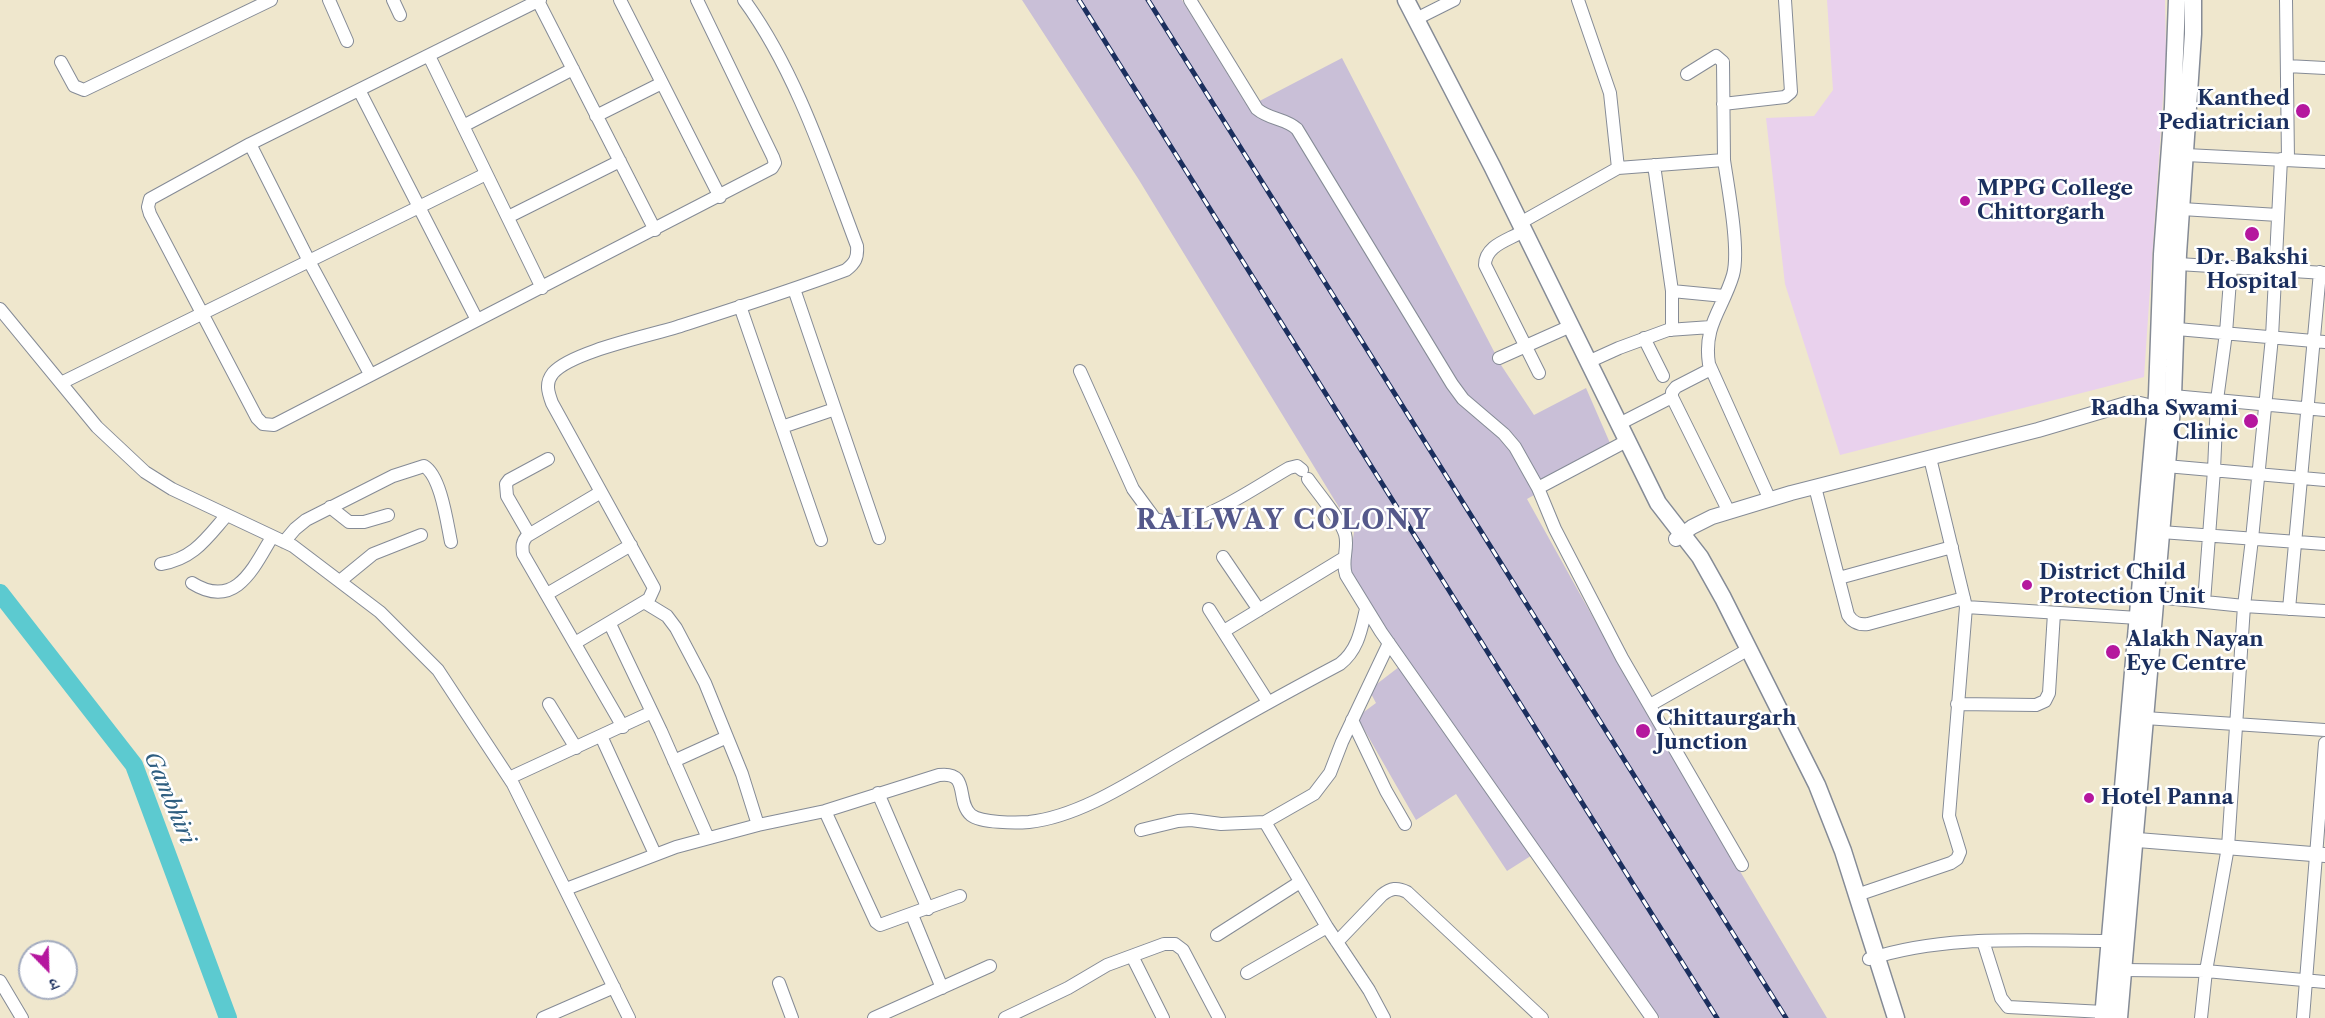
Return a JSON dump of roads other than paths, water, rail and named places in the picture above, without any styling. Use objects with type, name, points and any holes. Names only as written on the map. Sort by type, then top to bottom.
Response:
[{"type":"main road","points":[[1397,0],[1519,228],[1564,329],[1653,506],[1680,536]]},
{"type":"main road","points":[[1406,0],[1658,503],[1680,536],[1692,561],[1745,651],[1817,785],[1857,895],[1887,1018]]},
{"type":"main road","points":[[2109,1016],[2124,970],[2131,684],[2161,328],[2162,254],[2173,107],[2177,0]]},
{"type":"main road","points":[[2109,1016],[2110,941],[2137,803],[2173,396],[2193,0]]},
{"type":"main road","points":[[1745,651],[1823,820],[1896,1018]]},
{"type":"street","points":[[61,62],[74,86],[84,90],[271,0]]},
{"type":"street","points":[[329,0],[347,41]]},
{"type":"street","points":[[393,0],[400,15]]},
{"type":"street","points":[[655,230],[539,0],[249,144],[150,199],[148,207],[201,314],[257,418],[268,426],[542,288],[720,197],[765,173],[775,164],[697,0]]},
{"type":"street","points":[[620,0],[720,197]]},
{"type":"street","points":[[575,643],[644,602],[653,593],[654,588],[552,403],[548,380],[554,371],[590,353],[795,289],[846,270],[854,264],[858,255],[857,246],[813,131],[759,20],[744,0]]},
{"type":"street","points":[[1190,0],[1257,109],[1268,117],[1288,121],[1297,129],[1442,371],[1463,399],[1504,434],[1515,447],[1538,488],[1566,549],[1622,658],[1742,865]]},
{"type":"street","points":[[1416,19],[1454,0]]},
{"type":"street","points":[[1578,0],[1610,93],[1618,168]]},
{"type":"street","points":[[1723,104],[1785,97],[1791,92],[1785,0]]},
{"type":"street","points":[[2201,1018],[2206,971],[2228,847],[2244,606],[2266,405],[2274,269],[2284,159],[2287,66],[2286,0]]},
{"type":"street","points":[[429,56],[542,288]]},
{"type":"street","points":[[1687,74],[1716,56],[1720,58],[1724,70],[1724,159],[1735,251],[1733,274],[1711,327],[1706,348],[1711,369],[1770,500]]},
{"type":"street","points":[[2287,66],[2325,68]]},
{"type":"street","points":[[463,126],[573,69]]},
{"type":"street","points":[[597,116],[662,83]]},
{"type":"street","points":[[358,90],[477,320]]},
{"type":"street","points":[[249,144],[370,374]]},
{"type":"street","points":[[2186,155],[2325,162]]},
{"type":"street","points":[[1539,373],[1485,260],[1491,249],[1519,228],[1618,168],[1724,159]]},
{"type":"street","points":[[508,217],[620,161]]},
{"type":"street","points":[[1654,165],[1672,291],[1671,330]]},
{"type":"street","points":[[61,383],[486,174]]},
{"type":"street","points":[[2182,208],[2278,215]]},
{"type":"street","points":[[2178,264],[2323,272],[2320,341],[2307,409],[2289,609]]},
{"type":"street","points":[[2204,602],[2217,400],[2226,333],[2231,267]]},
{"type":"street","points":[[795,289],[879,538]]},
{"type":"street","points":[[1672,291],[1724,296]]},
{"type":"street","points":[[740,306],[820,540]]},
{"type":"street","points":[[0,309],[97,427],[145,472],[172,489],[293,546],[380,612],[438,670],[509,778],[629,1018]]},
{"type":"street","points":[[1588,362],[1644,338],[1671,330],[1711,327]]},
{"type":"street","points":[[2177,328],[2320,341]]},
{"type":"street","points":[[1499,358],[1564,329]]},
{"type":"street","points":[[1644,338],[1663,376]]},
{"type":"street","points":[[1711,369],[1676,387],[1672,392],[1672,397],[1729,512]]},
{"type":"street","points":[[1080,372],[1133,489],[1155,519],[1178,523],[1197,518],[1289,468],[1297,466],[1305,474],[1345,532],[1346,544],[1342,565],[1366,609],[1652,1018]]},
{"type":"street","points":[[2173,396],[2325,410]]},
{"type":"street","points":[[1619,424],[1672,397]]},
{"type":"street","points":[[1680,536],[1692,526],[1729,512],[1815,487],[2038,430],[2126,404],[2139,402],[2155,411],[2170,426]]},
{"type":"street","points":[[782,427],[835,409]]},
{"type":"street","points":[[1538,488],[1621,444]]},
{"type":"street","points":[[1857,895],[1952,862],[1959,855],[1959,847],[1949,823],[1949,816],[1965,603],[1930,458]]},
{"type":"street","points":[[529,534],[507,496],[506,484],[548,459]]},
{"type":"street","points":[[285,542],[306,520],[393,476],[424,466],[432,473],[443,503],[451,542]]},
{"type":"street","points":[[2166,466],[2325,480]]},
{"type":"street","points":[[1815,487],[1848,615],[1861,625],[1965,603],[2054,613],[2138,618]]},
{"type":"street","points":[[601,492],[529,534],[522,541],[524,554],[623,727]]},
{"type":"street","points":[[330,507],[349,522],[364,522],[388,515]]},
{"type":"street","points":[[161,564],[175,562],[192,553],[226,516]]},
{"type":"street","points":[[2161,532],[2325,544]]},
{"type":"street","points":[[340,581],[373,554],[421,535]]},
{"type":"street","points":[[192,583],[212,592],[233,589],[253,569],[272,537]]},
{"type":"street","points":[[547,594],[631,545]]},
{"type":"street","points":[[1839,578],[1952,547]]},
{"type":"street","points":[[1223,557],[1258,610]]},
{"type":"street","points":[[1224,631],[1344,558]]},
{"type":"street","points":[[2156,597],[2325,611]]},
{"type":"street","points":[[644,602],[667,616],[676,628],[705,683],[747,790],[758,825]]},
{"type":"street","points":[[1209,609],[1268,702]]},
{"type":"street","points":[[566,889],[655,854],[708,838],[825,811],[878,793],[949,774],[959,782],[966,808],[972,816],[980,819],[1029,822],[1094,802],[1347,659],[1357,643],[1366,609]]},
{"type":"street","points":[[1958,704],[2036,705],[2045,701],[2049,693],[2054,613]]},
{"type":"street","points":[[609,624],[652,712],[708,838]]},
{"type":"street","points":[[1141,830],[1191,820],[1221,824],[1265,822],[1314,794],[1330,773],[1352,720],[1389,643]]},
{"type":"street","points":[[1650,705],[1745,651]]},
{"type":"street","points":[[549,704],[576,748]]},
{"type":"street","points":[[509,778],[652,712]]},
{"type":"street","points":[[2145,718],[2325,730]]},
{"type":"street","points":[[1352,720],[1386,791],[1405,824]]},
{"type":"street","points":[[601,736],[655,854]]},
{"type":"street","points":[[674,761],[727,737]]},
{"type":"street","points":[[2303,1018],[2320,855],[2325,742]]},
{"type":"street","points":[[878,793],[928,909]]},
{"type":"street","points":[[825,811],[876,922],[880,925],[960,897]]},
{"type":"street","points":[[1265,822],[1384,1018]]},
{"type":"street","points":[[2128,840],[2320,855]]},
{"type":"street","points":[[1217,935],[1300,882]]},
{"type":"street","points":[[1337,942],[1382,895],[1389,890],[1400,888],[1424,906],[1542,1018]]},
{"type":"street","points":[[912,915],[942,988]]},
{"type":"street","points":[[1246,973],[1327,927]]},
{"type":"street","points":[[1983,941],[2001,998],[2008,1006],[2109,1016]]},
{"type":"street","points":[[1873,958],[1938,944],[1983,941],[2110,941]]},
{"type":"street","points":[[1005,1018],[1068,988],[1107,965],[1164,944],[1179,946],[1189,959],[1219,1018]]},
{"type":"street","points":[[1132,956],[1162,1018]]},
{"type":"street","points":[[874,1018],[990,966]]},
{"type":"street","points":[[2124,970],[2206,971],[2325,982]]},
{"type":"street","points":[[0,981],[22,1018]]},
{"type":"street","points":[[779,983],[792,1018]]},
{"type":"street","points":[[543,1018],[614,987]]},
{"type":"street","points":[[903,1006],[909,1018]]},
{"type":"waterway","name":"Gambhiri","points":[[0,593],[134,765],[228,1018]]},
{"type":"railway","points":[[1079,0],[1717,1018]]},
{"type":"railway","points":[[1148,0],[1786,1018]]},
{"type":"place","name":"Kanthed Pediatrician","points":[[2303,111]]},
{"type":"place","name":"MPPG College Chittorgarh","points":[[1965,201]]},
{"type":"place","name":"Dr. Bakshi Hospital","points":[[2252,234]]},
{"type":"place","name":"Radha Swami Clinic","points":[[2251,421]]},
{"type":"place","name":"District Child Protection Unit","points":[[2027,585]]},
{"type":"place","name":"Alakh Nayan Eye Centre","points":[[2113,652]]},
{"type":"place","name":"Chittaurgarh Junction","points":[[1643,731]]},
{"type":"place","name":"Hotel Panna","points":[[2089,798]]},
{"type":"district","name":"RAILWAY COLONY","points":[[1284,521]]}]
